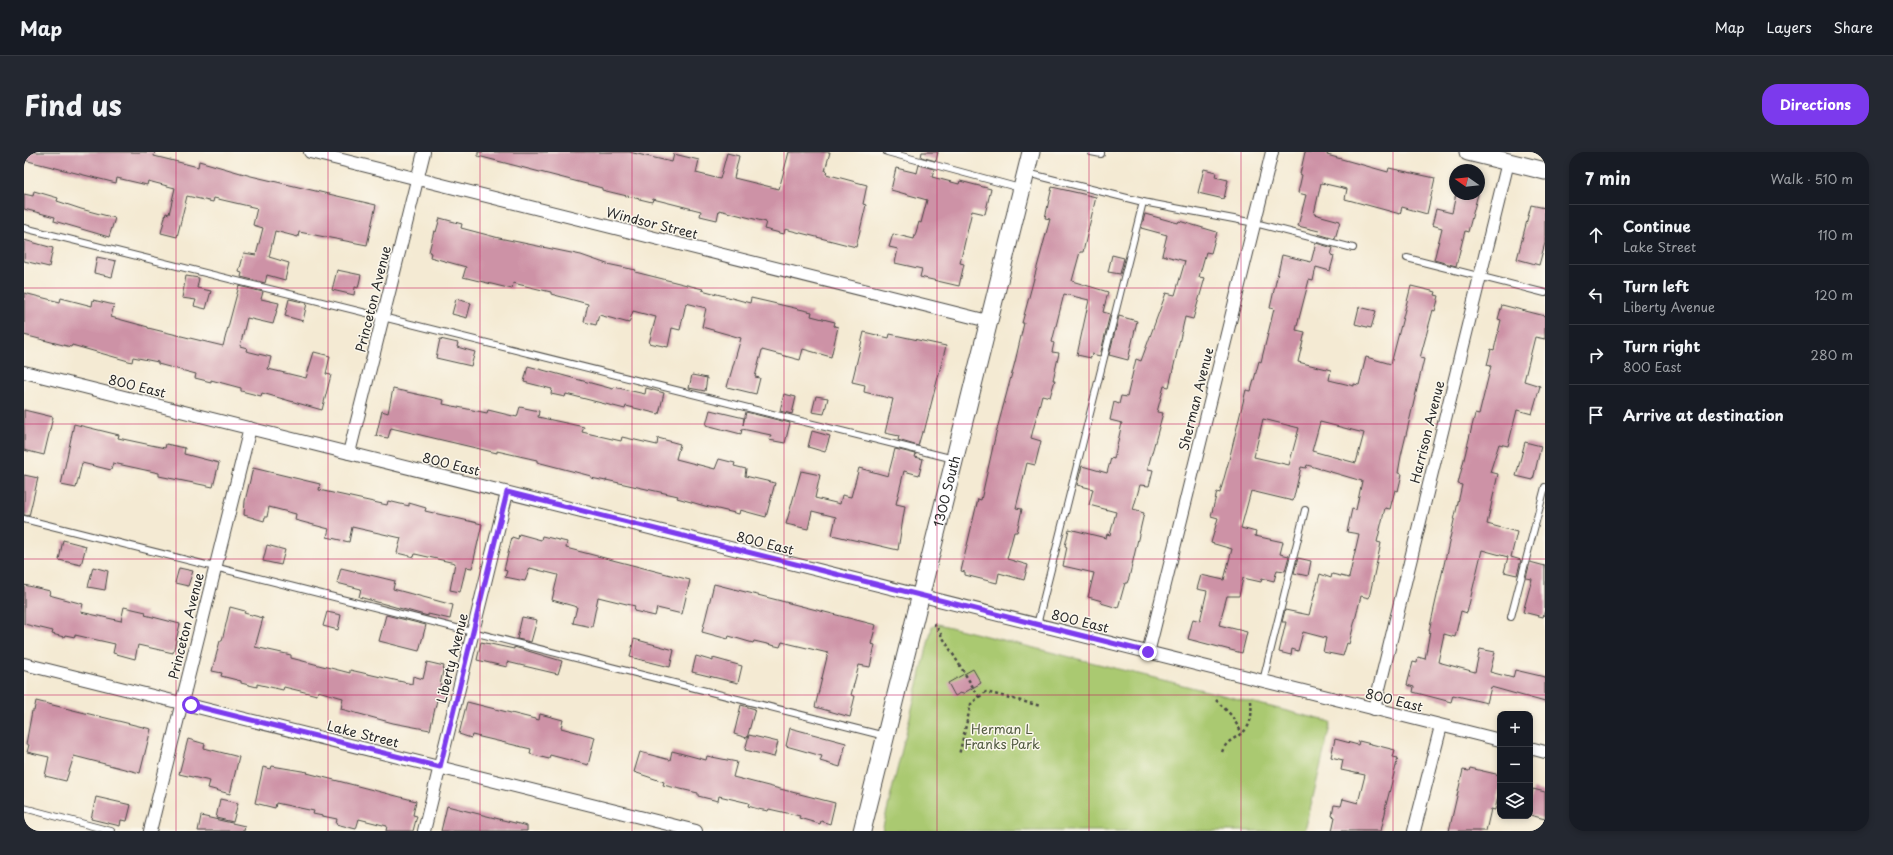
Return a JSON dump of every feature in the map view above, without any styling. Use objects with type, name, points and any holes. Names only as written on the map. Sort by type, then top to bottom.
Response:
[{"type":"street","name":"Windsor Street","points":[[310,152],[988,321]]},
{"type":"street","name":"Princeton Avenue","points":[[349,453],[424,152]]},
{"type":"street","name":"Sherman Avenue","points":[[1148,652],[1272,152]]},
{"type":"street","points":[[1468,152],[1545,171]]},
{"type":"street","name":"1300 South","points":[[862,831],[1029,153]]},
{"type":"street","name":"Harrison Avenue","points":[[1374,709],[1508,162]]},
{"type":"street","name":"800 East","points":[[24,372],[1497,739]]},
{"type":"street","name":"Princeton Avenue","points":[[150,831],[250,428]]},
{"type":"street","name":"Liberty Avenue","points":[[424,831],[507,492]]},
{"type":"street","name":"Lake Street","points":[[24,664],[696,831]]},
{"type":"street","points":[[1414,831],[1441,726]]},
{"type":"street","points":[[1533,749],[1545,752]]},
{"type":"lane","points":[[887,152],[1023,180],[1255,223],[1353,248]]},
{"type":"lane","points":[[1091,152],[1101,154],[1102,152]]},
{"type":"lane","points":[[1037,625],[1143,202]]},
{"type":"lane","points":[[24,228],[954,459]]},
{"type":"lane","points":[[1407,258],[1480,278],[1545,293]]},
{"type":"lane","points":[[1511,617],[1545,487]]},
{"type":"lane","points":[[1263,681],[1305,510]]},
{"type":"lane","points":[[24,519],[885,736]]},
{"type":"lane","points":[[24,808],[111,831]]},
{"type":"path","points":[[934,623],[979,697]]},
{"type":"path","points":[[959,755],[971,704],[986,692],[1041,706]]},
{"type":"path","points":[[1216,700],[1231,715],[1242,733]]},
{"type":"path","points":[[1222,752],[1229,740],[1242,733],[1247,727],[1251,719],[1251,701]]},
{"type":"green space","name":"Herman L Franks Park","points":[[938,624],[1331,722],[1305,831],[882,831],[932,627]]},
{"type":"building","points":[[24,152],[155,152],[154,156],[198,167],[199,161],[251,176],[376,205],[367,245],[299,232],[298,237],[275,231],[269,257],[289,263],[285,280],[267,275],[265,283],[241,277],[242,273],[239,272],[244,253],[256,255],[263,228],[253,225],[257,208],[214,198],[213,202],[187,196],[177,237],[161,233],[166,213],[169,214],[175,188],[148,181],[147,185],[117,178],[116,183],[24,160]]},
{"type":"building","points":[[478,152],[629,152],[672,162],[674,154],[699,160],[696,173],[720,179],[727,153],[739,156],[734,178],[779,189],[789,152],[830,152],[825,171],[827,171],[826,174],[867,185],[863,204],[866,205],[856,247],[785,229],[784,234],[764,229],[766,222],[719,210],[717,220],[700,216],[701,211],[653,199],[652,202],[602,190],[602,188],[478,156]]},
{"type":"building","points":[[922,152],[938,152],[936,161],[921,157]]},
{"type":"building","points":[[1305,152],[1328,152],[1327,155],[1388,172],[1389,168],[1435,178],[1427,214],[1402,207],[1400,214],[1345,199],[1347,189],[1321,183],[1314,214],[1340,221],[1335,239],[1318,234],[1319,231],[1298,226],[1306,195],[1298,193],[1302,175],[1300,174]]},
{"type":"building","points":[[919,165],[934,169],[932,177],[959,184],[960,181],[991,189],[985,214],[972,211],[960,263],[964,264],[959,286],[920,277],[922,269],[895,263],[898,249],[889,247],[893,234],[914,239],[919,222],[921,223],[927,200],[891,190],[896,168],[917,173]]},
{"type":"building","points":[[1204,169],[1216,172],[1215,177],[1228,180],[1224,199],[1198,193]]},
{"type":"building","points":[[1052,187],[1096,197],[1083,252],[1080,252],[1072,281],[1108,292],[1103,312],[1110,314],[1100,356],[1092,354],[1091,358],[1077,355],[1089,300],[1064,294],[1052,342],[1054,343],[1052,352],[1059,353],[1053,380],[1055,380],[1050,397],[1042,395],[1031,438],[1041,441],[1035,465],[1027,463],[1016,508],[1022,509],[1017,532],[1014,532],[1007,559],[1028,565],[1024,580],[999,573],[997,583],[965,575],[965,572],[961,571],[978,499],[981,500],[996,433],[1024,323],[1022,323],[1050,219],[1045,218]]},
{"type":"building","points":[[34,191],[58,198],[57,201],[81,209],[115,218],[109,237],[54,221],[55,217],[24,209],[24,194],[33,196]]},
{"type":"building","points":[[1455,200],[1476,200],[1468,232],[1465,231],[1456,266],[1434,260],[1442,228],[1432,225],[1436,209],[1452,213]]},
{"type":"building","points":[[1531,205],[1545,208],[1545,243],[1539,265],[1517,259]]},
{"type":"building","points":[[1145,214],[1178,223],[1179,221],[1217,232],[1211,253],[1206,252],[1199,277],[1205,278],[1193,319],[1185,317],[1169,387],[1164,386],[1157,412],[1163,413],[1148,467],[1148,469],[1153,470],[1149,486],[1140,485],[1133,510],[1144,513],[1129,578],[1127,583],[1125,583],[1118,608],[1088,597],[1094,573],[1063,566],[1067,547],[1065,546],[1069,529],[1106,538],[1107,534],[1110,535],[1116,512],[1089,505],[1093,489],[1077,485],[1082,466],[1107,473],[1111,458],[1114,459],[1122,423],[1110,420],[1114,402],[1119,404],[1121,396],[1127,397],[1136,359],[1141,361],[1166,293],[1175,295],[1185,261],[1162,255],[1167,235],[1141,228]]},
{"type":"building","points":[[440,218],[462,224],[461,228],[499,238],[581,255],[607,264],[636,270],[635,272],[703,289],[702,290],[750,303],[751,298],[812,312],[811,316],[835,322],[834,326],[838,327],[831,357],[803,349],[800,360],[762,350],[755,377],[760,378],[756,394],[727,387],[741,338],[702,327],[706,308],[686,303],[680,330],[672,328],[668,347],[649,343],[656,317],[633,311],[629,323],[599,315],[596,325],[584,322],[588,304],[551,294],[551,292],[513,283],[512,289],[463,277],[466,267],[430,257],[431,253],[429,252],[434,231],[436,232]]},
{"type":"building","points":[[24,240],[53,248],[49,267],[24,261]]},
{"type":"building","points":[[1316,243],[1333,248],[1331,255],[1334,256],[1330,271],[1316,267],[1313,281],[1309,280],[1296,330],[1305,332],[1298,362],[1331,370],[1329,380],[1354,386],[1354,384],[1359,385],[1366,357],[1391,364],[1411,286],[1436,292],[1435,295],[1439,296],[1435,311],[1433,310],[1420,358],[1424,359],[1401,456],[1398,473],[1402,474],[1398,491],[1395,490],[1390,509],[1385,508],[1377,542],[1381,543],[1369,598],[1361,596],[1349,644],[1347,643],[1343,656],[1323,652],[1326,638],[1303,632],[1298,651],[1292,649],[1291,655],[1279,652],[1286,622],[1282,622],[1285,610],[1309,615],[1320,574],[1331,578],[1332,574],[1349,578],[1359,534],[1347,532],[1352,509],[1356,510],[1362,481],[1307,465],[1306,468],[1301,467],[1293,501],[1251,491],[1241,528],[1256,532],[1255,536],[1283,542],[1280,554],[1289,556],[1285,571],[1277,570],[1274,581],[1262,578],[1261,582],[1243,578],[1239,596],[1227,596],[1219,625],[1247,632],[1242,653],[1188,639],[1193,619],[1200,621],[1207,591],[1197,589],[1201,575],[1224,580],[1232,549],[1211,543],[1218,518],[1211,516],[1217,492],[1220,493],[1246,390],[1251,391],[1259,361],[1261,362],[1274,309],[1270,308],[1282,255],[1311,262]],"holes":[[[1263,419],[1299,428],[1289,465],[1254,457]],[[1320,422],[1364,433],[1356,463],[1312,451]]]},
{"type":"building","points":[[1112,255],[1124,258],[1120,274],[1108,272]]},
{"type":"building","points":[[97,257],[116,261],[112,277],[94,273]]},
{"type":"building","points":[[337,270],[361,275],[358,288],[355,287],[354,295],[332,290]]},
{"type":"building","points":[[186,276],[199,278],[197,288],[211,291],[206,309],[194,306],[196,300],[182,298]]},
{"type":"building","points":[[239,286],[263,292],[261,299],[279,303],[273,324],[247,318],[240,346],[247,348],[246,351],[271,357],[268,369],[306,378],[314,352],[330,356],[326,374],[331,375],[322,410],[262,393],[261,396],[241,391],[241,388],[211,380],[211,382],[195,378],[196,374],[158,364],[158,362],[133,357],[132,362],[72,345],[71,347],[24,335],[24,293],[60,302],[61,298],[92,306],[93,300],[114,305],[111,317],[148,328],[223,346]]},
{"type":"building","points":[[289,299],[307,303],[303,321],[285,316]]},
{"type":"building","points":[[456,299],[471,303],[467,318],[452,314]]},
{"type":"building","points":[[1502,305],[1545,316],[1545,339],[1535,337],[1524,381],[1540,386],[1532,414],[1517,410],[1508,446],[1499,444],[1490,472],[1498,474],[1487,524],[1517,532],[1511,557],[1521,560],[1517,575],[1504,572],[1508,557],[1482,550],[1467,613],[1461,611],[1455,637],[1444,634],[1438,662],[1475,672],[1480,649],[1495,652],[1490,672],[1513,678],[1515,670],[1545,677],[1545,702],[1491,687],[1487,703],[1453,695],[1451,702],[1413,692],[1414,687],[1407,685],[1413,662],[1417,663],[1418,657],[1425,659],[1429,631],[1462,485],[1458,484],[1475,414],[1479,415],[1491,366],[1487,365],[1491,349],[1494,350],[1501,320],[1498,319]]},
{"type":"building","points":[[1359,307],[1376,311],[1371,328],[1355,324]]},
{"type":"building","points":[[1119,316],[1137,321],[1128,360],[1109,355]]},
{"type":"building","points":[[864,332],[889,338],[890,334],[946,346],[924,432],[922,432],[918,446],[898,440],[899,436],[885,433],[893,399],[864,392],[865,385],[852,382]]},
{"type":"building","points":[[440,339],[458,343],[457,347],[475,352],[471,366],[436,358]]},
{"type":"building","points":[[528,366],[613,389],[614,387],[645,394],[646,388],[664,393],[659,414],[626,406],[625,409],[566,394],[565,397],[551,394],[552,389],[524,382]]},
{"type":"building","points":[[692,375],[707,378],[705,391],[689,388]]},
{"type":"building","points":[[393,389],[444,400],[443,404],[487,413],[488,410],[517,417],[520,407],[539,411],[538,417],[584,427],[582,432],[621,441],[622,437],[657,445],[658,438],[680,444],[676,459],[715,469],[719,459],[735,463],[734,466],[746,469],[745,476],[775,483],[766,517],[740,510],[739,514],[705,506],[677,498],[678,496],[591,478],[591,476],[537,462],[537,460],[497,451],[497,453],[391,428],[388,438],[376,436],[382,411],[388,413]]},
{"type":"building","points":[[784,394],[796,397],[792,414],[780,411]]},
{"type":"building","points":[[816,396],[828,398],[824,414],[812,412]]},
{"type":"building","points":[[24,410],[53,417],[44,455],[24,450]]},
{"type":"building","points":[[710,410],[744,418],[743,425],[746,412],[790,423],[785,443],[769,440],[771,435],[742,429],[741,434],[706,425]]},
{"type":"building","points":[[74,424],[119,435],[118,438],[165,448],[166,444],[185,448],[184,454],[219,463],[213,487],[159,476],[159,473],[113,463],[111,470],[82,463],[76,488],[61,485]]},
{"type":"building","points":[[812,431],[830,436],[825,452],[808,447]]},
{"type":"building","points":[[1525,442],[1541,446],[1533,480],[1516,476]]},
{"type":"building","points":[[895,449],[916,454],[915,457],[923,459],[919,475],[904,471],[896,504],[905,506],[898,550],[832,535],[836,517],[812,511],[808,529],[786,524],[801,471],[820,475],[815,498],[840,504],[842,495],[851,497],[859,468],[888,476]]},
{"type":"building","points":[[253,468],[320,484],[319,490],[387,505],[388,501],[409,506],[409,503],[426,508],[425,511],[482,524],[472,568],[466,567],[460,592],[450,590],[455,563],[415,554],[414,557],[397,553],[401,538],[352,527],[349,542],[327,537],[329,529],[295,520],[296,514],[269,507],[267,517],[265,517],[264,521],[244,515],[245,501]]},
{"type":"building","points":[[24,475],[38,478],[29,516],[24,515]]},
{"type":"building","points":[[519,534],[541,540],[542,536],[567,542],[566,548],[690,580],[682,614],[657,608],[655,616],[634,611],[635,606],[598,597],[592,627],[573,623],[577,607],[552,600],[558,575],[530,568],[525,581],[505,577],[507,571],[504,570],[512,537],[518,539]]},
{"type":"building","points":[[63,540],[86,546],[81,565],[59,560]]},
{"type":"building","points":[[267,545],[285,550],[281,565],[263,561]]},
{"type":"building","points":[[1298,558],[1311,561],[1308,576],[1294,573]]},
{"type":"building","points":[[1530,562],[1545,566],[1545,610],[1543,617],[1523,612],[1532,579],[1526,578]]},
{"type":"building","points":[[93,567],[108,571],[105,590],[88,587]]},
{"type":"building","points":[[179,568],[193,571],[188,586],[175,583]]},
{"type":"building","points":[[341,568],[395,581],[393,589],[453,605],[450,619],[428,614],[428,616],[359,597],[361,589],[337,583]]},
{"type":"building","points":[[714,584],[876,625],[871,644],[875,645],[870,667],[859,665],[851,695],[855,696],[850,717],[815,707],[828,653],[782,642],[780,647],[754,641],[753,643],[729,636],[728,639],[702,632]]},
{"type":"building","points":[[24,585],[50,591],[49,595],[83,604],[81,612],[121,621],[124,607],[146,612],[145,615],[180,624],[173,653],[138,645],[135,659],[113,653],[115,644],[75,635],[75,637],[65,635],[64,637],[52,634],[53,631],[24,624]]},
{"type":"building","points":[[230,607],[245,611],[244,613],[263,618],[255,647],[291,655],[291,658],[350,673],[350,670],[412,684],[413,676],[423,679],[427,662],[444,666],[440,685],[448,687],[444,702],[437,700],[430,730],[393,723],[341,709],[343,698],[318,691],[317,695],[284,687],[283,690],[257,684],[257,687],[221,676],[222,673],[212,671],[220,641],[222,641]]},
{"type":"building","points":[[327,612],[341,615],[338,630],[323,626]]},
{"type":"building","points":[[386,615],[426,625],[419,651],[379,641]]},
{"type":"building","points":[[522,617],[537,620],[531,642],[517,639]]},
{"type":"building","points":[[634,639],[674,650],[670,667],[630,657]]},
{"type":"building","points":[[481,642],[514,649],[514,647],[562,661],[558,674],[507,662],[507,667],[477,660]]},
{"type":"building","points":[[696,656],[713,661],[713,658],[742,666],[738,683],[692,672]]},
{"type":"building","points":[[973,669],[981,683],[962,694],[961,693],[955,696],[948,683]]},
{"type":"building","points":[[36,701],[151,729],[140,773],[74,756],[66,781],[45,776],[49,757],[27,752],[29,745],[26,744],[32,711],[34,711]]},
{"type":"building","points":[[467,702],[539,720],[540,714],[563,720],[561,728],[595,737],[588,765],[550,755],[549,759],[530,754],[531,749],[472,735],[471,738],[459,734]]},
{"type":"building","points":[[741,705],[755,709],[747,738],[734,734]]},
{"type":"building","points":[[790,728],[846,743],[840,767],[820,761],[822,756],[786,746]]},
{"type":"building","points":[[749,735],[778,742],[774,757],[745,750]]},
{"type":"building","points":[[188,739],[205,744],[204,748],[239,757],[230,794],[208,788],[210,781],[179,774]]},
{"type":"building","points":[[1335,739],[1358,745],[1359,741],[1395,750],[1393,757],[1398,758],[1381,831],[1332,831],[1335,817],[1332,816],[1334,805],[1341,806],[1343,799],[1358,803],[1365,775],[1341,770],[1343,760],[1331,757]]},
{"type":"building","points":[[672,751],[706,760],[707,756],[737,762],[733,777],[835,803],[830,824],[821,821],[820,824],[799,818],[800,816],[769,809],[768,811],[758,809],[748,806],[749,803],[719,796],[718,801],[698,796],[698,793],[663,785],[664,782],[634,772],[640,752],[670,760]]},
{"type":"building","points":[[272,766],[308,772],[307,773],[416,801],[413,815],[417,816],[413,831],[386,831],[387,826],[359,819],[356,829],[336,824],[337,819],[313,814],[314,811],[276,803],[275,808],[255,803],[263,767],[271,769]]},
{"type":"building","points":[[1470,768],[1497,774],[1497,802],[1495,810],[1491,809],[1486,831],[1449,831],[1463,770],[1469,771]]},
{"type":"building","points":[[1533,789],[1545,792],[1545,819],[1533,816]]},
{"type":"building","points":[[96,797],[131,805],[127,821],[121,820],[120,826],[91,819]]},
{"type":"building","points":[[220,799],[238,803],[233,822],[216,818]]},
{"type":"building","points":[[447,806],[527,826],[527,831],[441,831]]},
{"type":"building","points":[[201,816],[245,826],[244,831],[198,831]]},
{"type":"route","points":[[191,705],[440,767],[507,492],[1148,652]]}]
